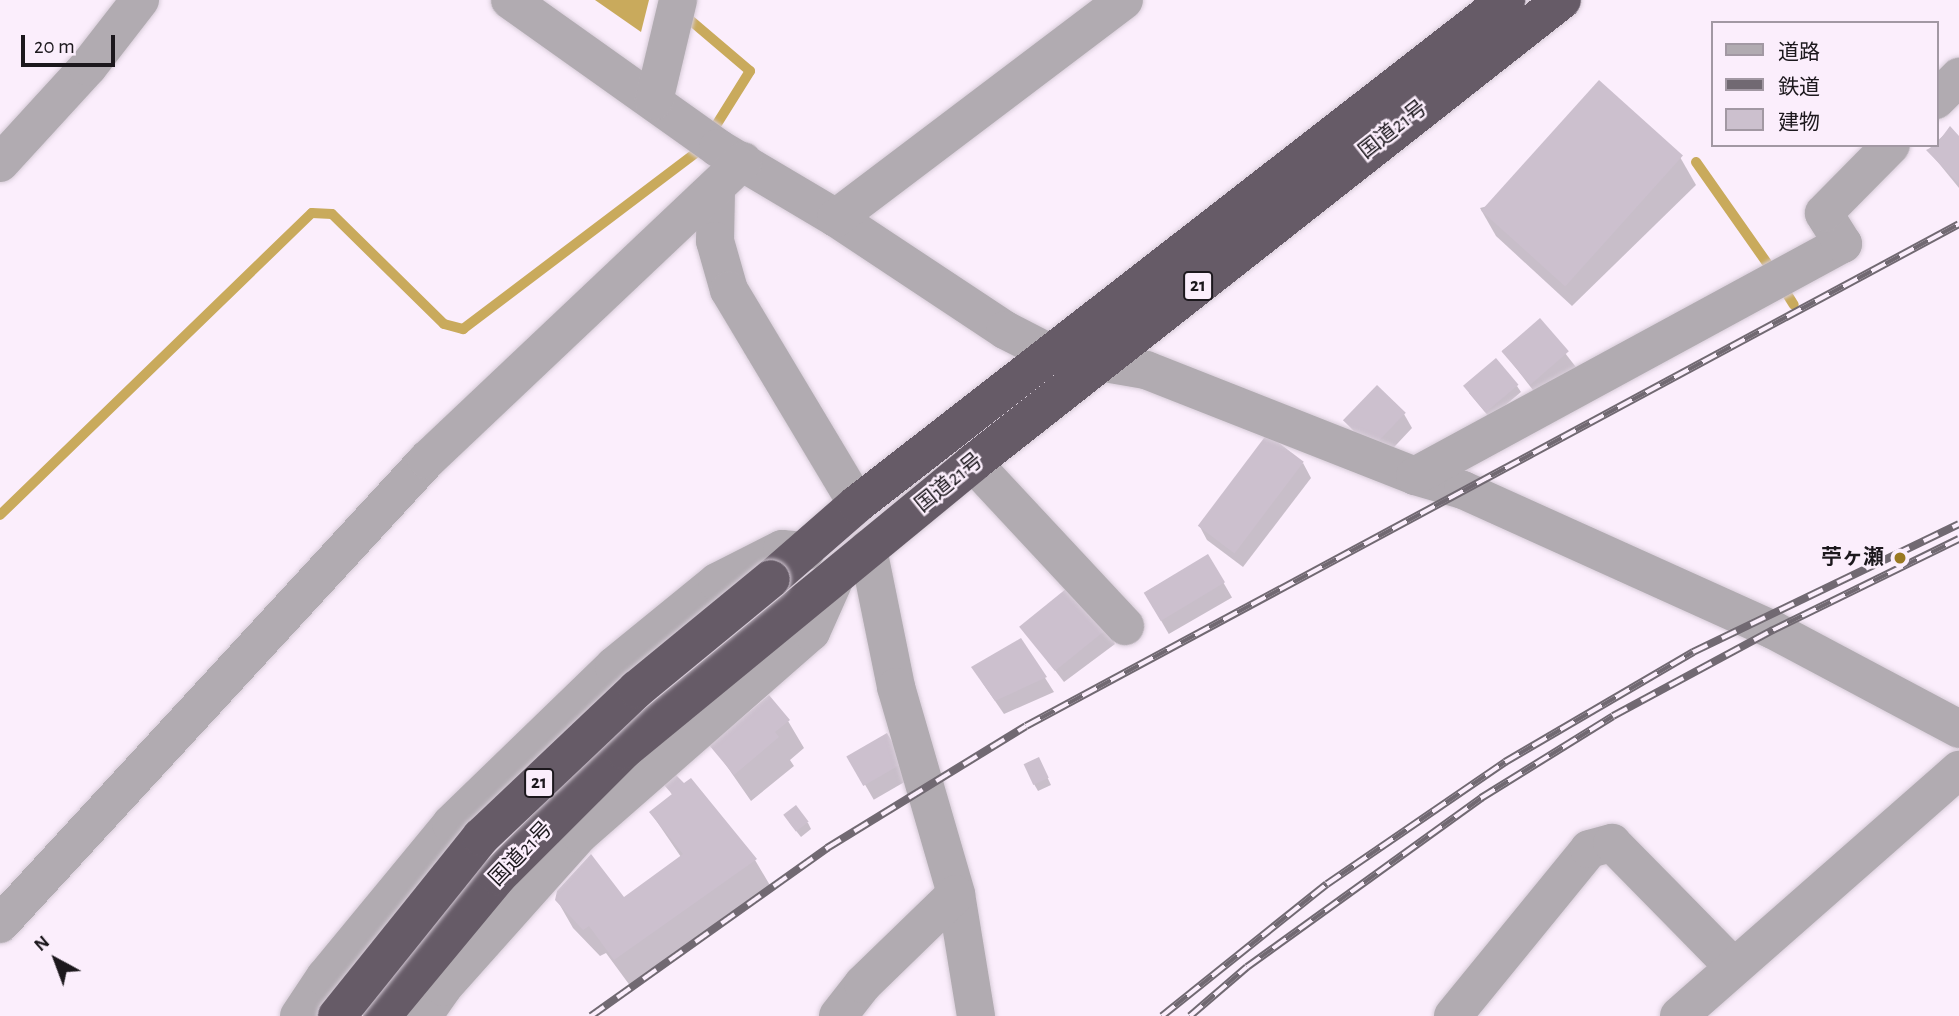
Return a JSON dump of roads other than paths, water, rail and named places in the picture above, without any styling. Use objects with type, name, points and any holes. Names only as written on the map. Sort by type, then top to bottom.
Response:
[{"type":"highway","name":"国道21号","points":[[337,1016],[481,837],[638,689],[806,551],[857,504],[1506,0]]},
{"type":"highway","name":"国道21号","points":[[382,1016],[498,876],[624,750],[973,463],[1562,0]]},
{"type":"street","points":[[0,163],[88,67],[140,0]]},
{"type":"street","points":[[510,0],[730,154],[836,218],[1005,330],[1052,354],[1146,370],[1416,476],[1463,490],[1773,630],[1959,729]]},
{"type":"street","points":[[836,218],[1124,0]]},
{"type":"street","points":[[667,111],[674,17]]},
{"type":"street","points":[[1938,98],[1959,78]]},
{"type":"street","points":[[1416,476],[1843,244],[1824,213],[1889,147]]},
{"type":"street","points":[[730,154],[716,190],[715,241],[729,290],[857,504]]},
{"type":"street","points":[[0,924],[427,460],[716,190]]},
{"type":"street","points":[[973,463],[1125,626]]},
{"type":"street","points":[[299,1016],[325,977],[451,824],[614,666],[717,582],[782,549],[806,551]]},
{"type":"street","points":[[868,549],[896,687],[956,894],[976,1016]]},
{"type":"street","points":[[423,1016],[443,987],[580,834],[811,632],[836,576]]},
{"type":"street","points":[[1679,1016],[1732,965],[1959,770]]},
{"type":"street","points":[[1452,1016],[1589,849],[1612,843],[1732,965]]},
{"type":"street","points":[[838,1016],[863,984],[956,894]]},
{"type":"waterway","points":[[683,14],[750,71],[710,135]]},
{"type":"waterway","points":[[0,515],[312,213],[332,214],[444,324],[463,329],[702,148]]},
{"type":"waterway","points":[[1696,162],[1774,273]]},
{"type":"waterway","points":[[1782,286],[1794,305]]},
{"type":"railway","points":[[591,1016],[827,848],[1026,726],[1959,224]]},
{"type":"railway","points":[[1162,1016],[1327,884],[1505,762],[1693,652],[1959,524]]},
{"type":"railway","points":[[1190,1016],[1247,967],[1481,798],[1613,716],[1773,630],[1959,539]]},
{"type":"place","name":"苧ヶ瀬","points":[[1900,558]]}]
